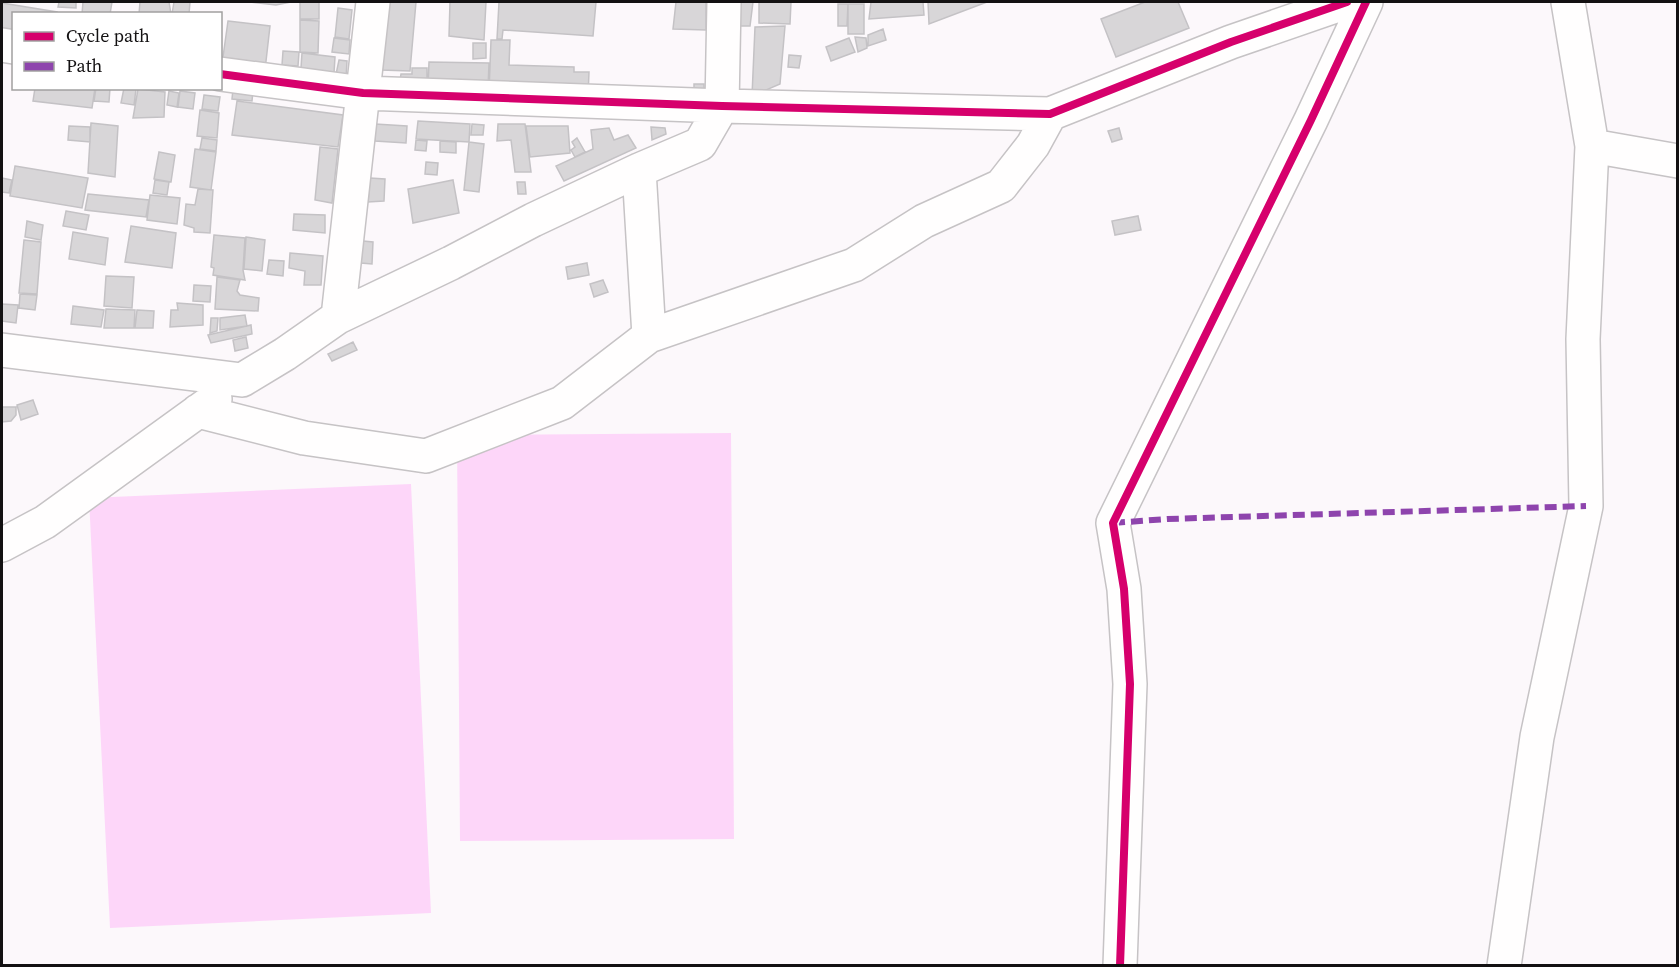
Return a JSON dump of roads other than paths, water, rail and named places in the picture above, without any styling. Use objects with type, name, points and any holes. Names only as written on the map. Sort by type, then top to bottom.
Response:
[{"type":"street","points":[[338,317],[373,2]]},
{"type":"street","points":[[2,545],[45,522],[242,380],[285,354],[338,317],[639,170],[700,144],[722,106],[724,2]]},
{"type":"street","points":[[222,74],[363,93],[722,106],[1050,114],[1231,42],[1283,14],[1347,2]]},
{"type":"street","points":[[1120,966],[1130,684],[1124,589],[1113,523],[1311,120],[1366,2]]},
{"type":"street","points":[[1504,966],[1536,737],[1586,506],[1583,339],[1592,146],[1568,2]]},
{"type":"street","points":[[198,411],[304,438],[426,456],[562,403],[649,336],[854,266],[924,221],[1001,186],[1033,144],[1050,114]]},
{"type":"street","points":[[1592,146],[1677,161]]},
{"type":"street","points":[[639,170],[649,336]]},
{"type":"street","points":[[2,350],[242,380]]}]
